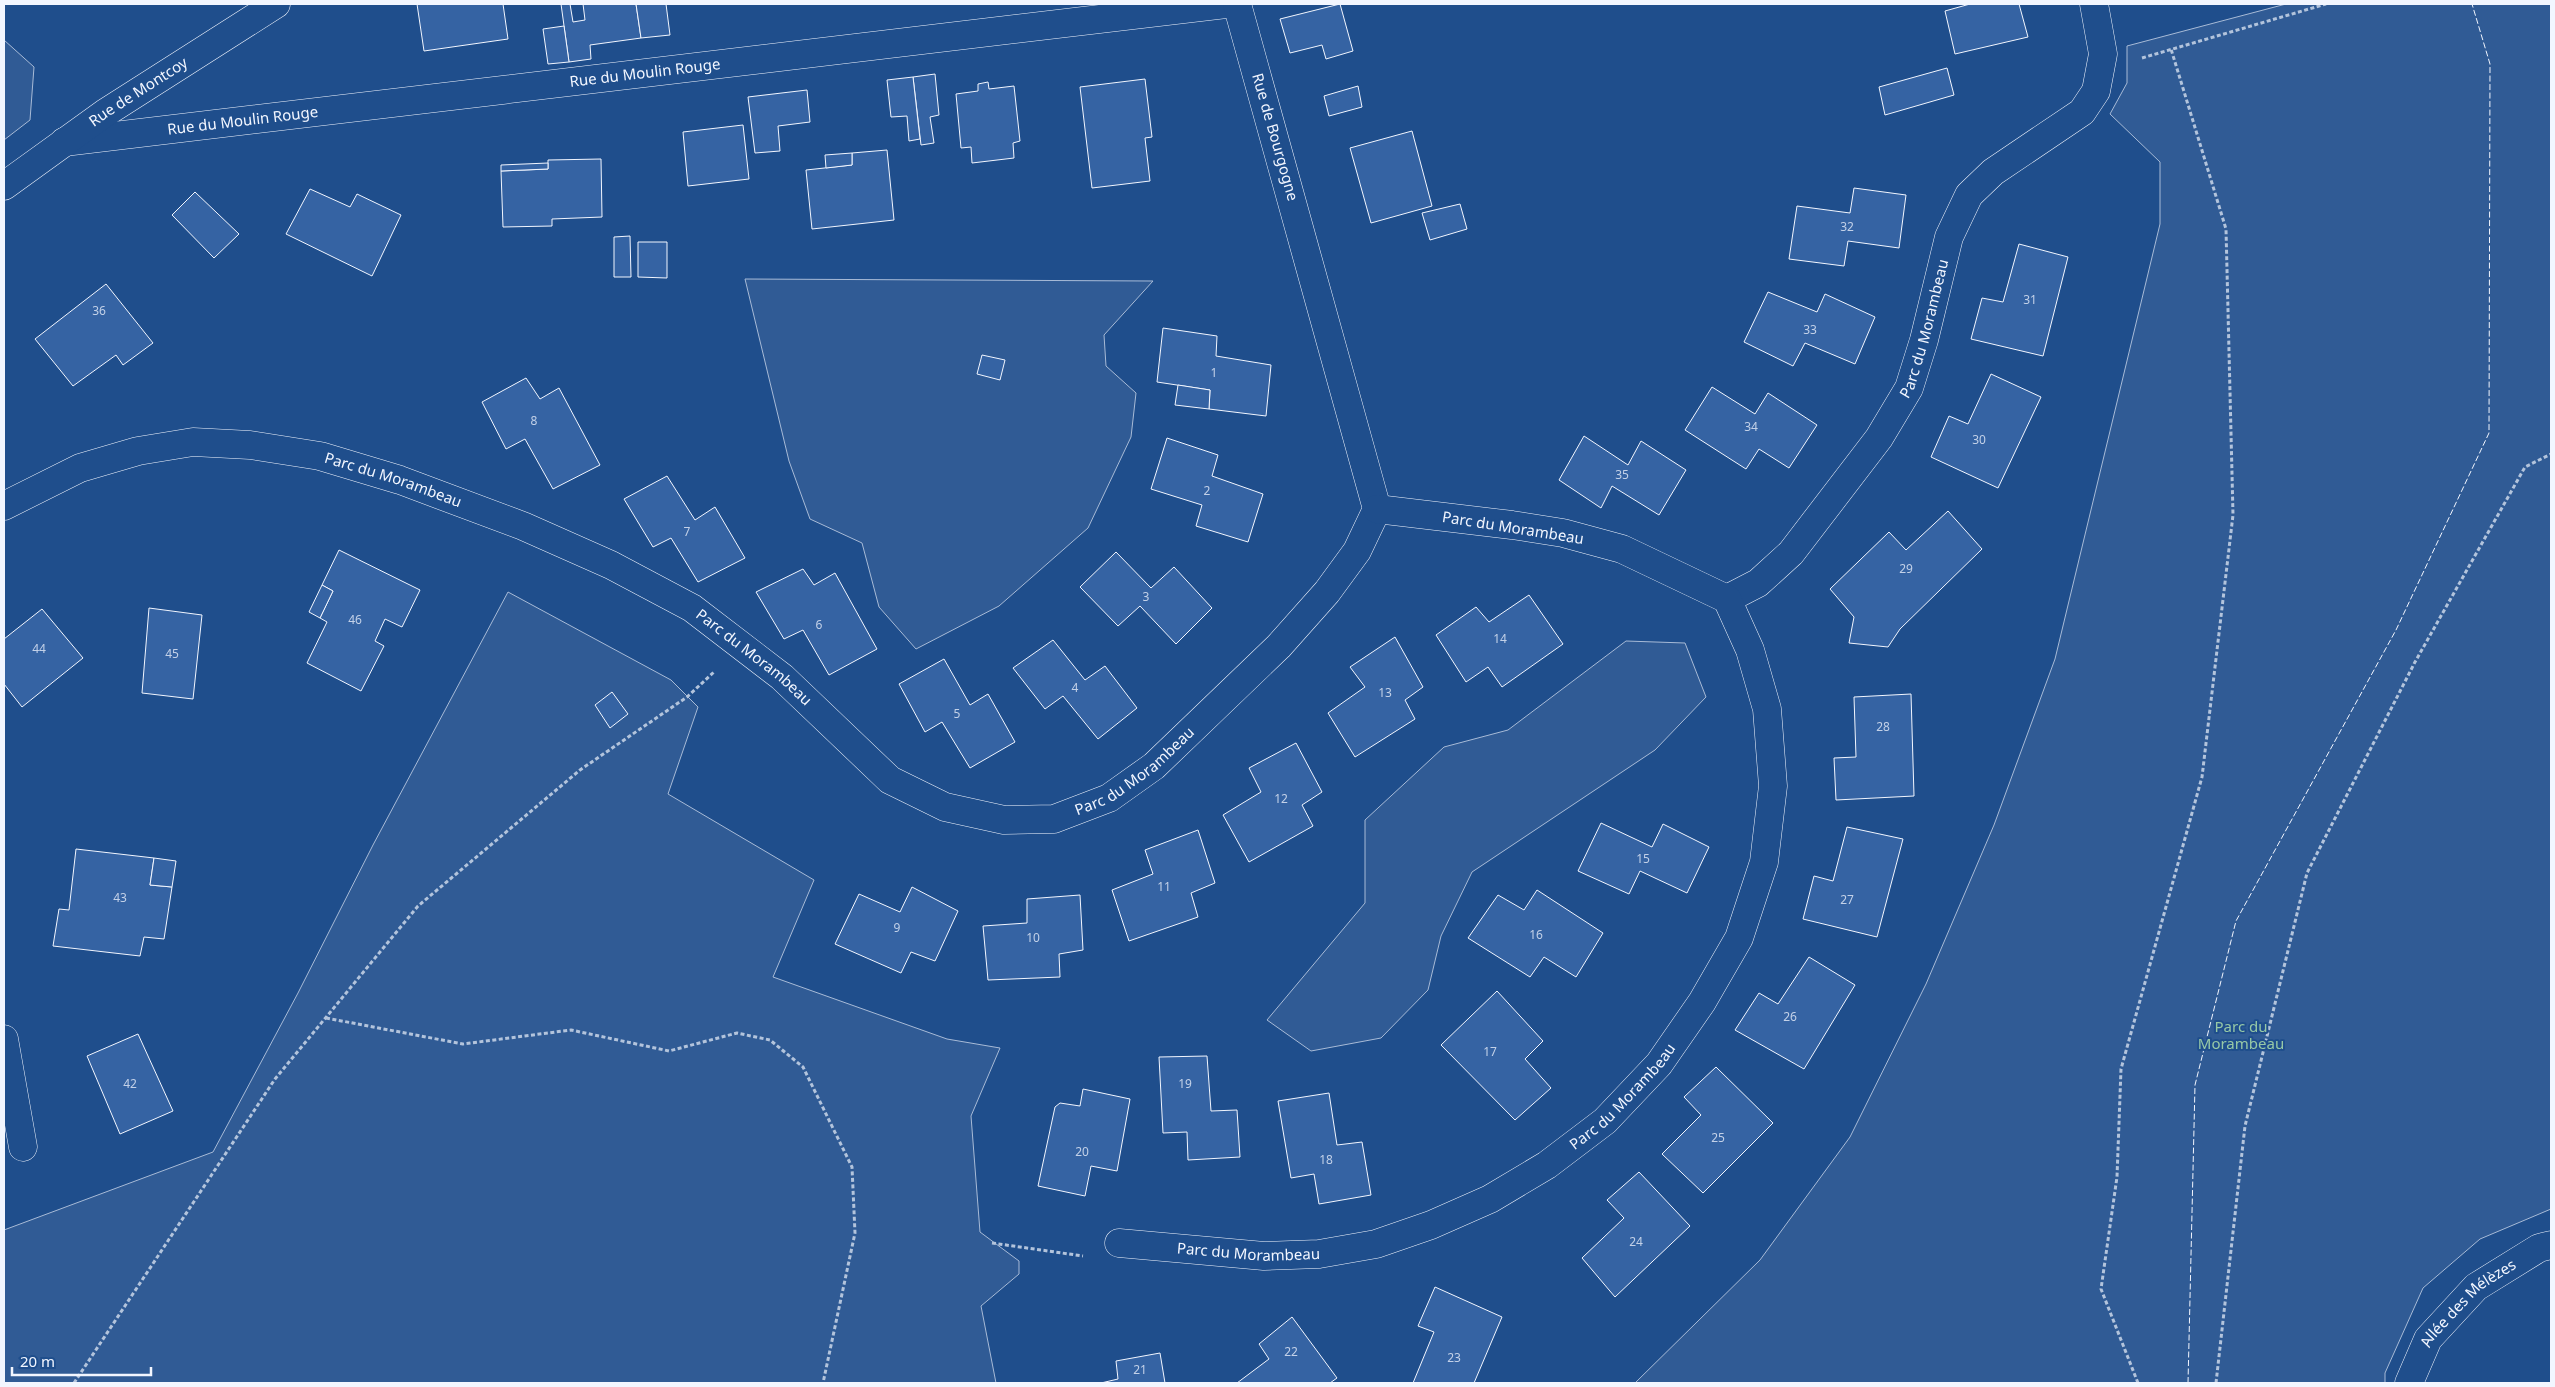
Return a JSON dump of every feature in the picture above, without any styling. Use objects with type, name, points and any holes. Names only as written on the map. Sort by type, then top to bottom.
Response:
[{"type":"street","name":"Rue de Montcoy","points":[[4,186],[114,108],[276,4]]},
{"type":"street","name":"Rue du Moulin Rouge","points":[[64,142],[1226,4]]},
{"type":"street","name":"Rue de Bourgogne","points":[[1238,4],[1377,509]]},
{"type":"street","points":[[2094,4],[2101,62]]},
{"type":"street","name":"Parc du Morambeau","points":[[1726,599],[1758,583],[1791,553],[1879,438],[1909,388],[1924,340],[1949,237],[1969,195],[1993,172],[2082,112],[2096,91],[2101,62]]},
{"type":"street","name":"Parc du Morambeau","points":[[4,506],[80,468],[138,450],[193,442],[250,445],[320,456],[400,480],[523,526],[611,564],[692,608],[782,677],[890,780],[945,807],[1004,820],[1054,819],[1109,798],[1154,766],[1279,646],[1328,592],[1356,551],[1377,509],[1502,523],[1563,534],[1622,549],[1726,599],[1750,650],[1767,709],[1773,786],[1764,862],[1739,938],[1702,1002],[1660,1064],[1605,1121],[1546,1164],[1490,1199],[1431,1225],[1376,1244],[1319,1254],[1264,1256],[1119,1243]]},
{"type":"street","points":[[4,1040],[23,1147]]},
{"type":"street","name":"Allée des Mélèzes","points":[[2409,1383],[2428,1339],[2476,1287],[2538,1248],[2551,1245]]},
{"type":"path","points":[[2101,62],[2171,49],[2326,4]]},
{"type":"path","points":[[2138,1383],[2101,1289],[2117,1177],[2121,1069],[2202,777],[2233,514],[2226,229],[2171,49]]},
{"type":"path","points":[[2216,1383],[2245,1126],[2307,873],[2415,662],[2525,467],[2551,454]]},
{"type":"path","points":[[74,1383],[275,1079],[418,906],[580,770],[687,697],[742,646]]},
{"type":"path","points":[[326,1018],[463,1044],[571,1030],[669,1051],[737,1033],[770,1040],[803,1067],[852,1167],[855,1233],[823,1383]]},
{"type":"path","points":[[992,1243],[1099,1258],[1119,1243]]},
{"type":"shaded area","name":"Parc du Morambeau","points":[[2286,4],[2551,4],[2551,1209],[2480,1239],[2423,1288],[2385,1373],[2385,1383],[1635,1383],[1760,1260],[1850,1137],[1926,984],[1994,825],[2055,659],[2160,224],[2160,162],[2110,114],[2127,83],[2127,46]]},
{"type":"shaded area","points":[[4,40],[34,67],[30,120],[4,140]]},
{"type":"shaded area","points":[[745,279],[1153,281],[1104,335],[1106,366],[1136,393],[1131,437],[1088,528],[999,606],[916,649],[879,607],[862,543],[810,519],[789,461]]},
{"type":"shaded area","points":[[508,592],[671,680],[698,707],[668,794],[814,880],[773,977],[947,1039],[1000,1048],[971,1116],[980,1232],[1019,1261],[1019,1274],[981,1306],[996,1383],[4,1383],[4,1230],[213,1152],[298,993],[373,845]]},
{"type":"shaded area","points":[[1626,641],[1685,643],[1706,697],[1655,750],[1472,872],[1441,936],[1428,990],[1381,1038],[1311,1051],[1267,1020],[1365,903],[1365,820],[1444,747],[1508,730]]},
{"type":"building","points":[[417,4],[503,4],[508,39],[424,51]]},
{"type":"building","points":[[561,4],[570,4],[573,22],[585,20],[583,4],[636,4],[641,38],[590,45],[591,59],[569,62]]},
{"type":"building","points":[[636,4],[666,4],[670,35],[641,38]]},
{"type":"building","points":[[1340,4],[1353,51],[1326,59],[1322,45],[1290,53],[1280,19]]},
{"type":"building","points":[[1970,4],[2019,4],[2028,37],[1955,54],[1945,11]]},
{"type":"building","points":[[564,26],[569,62],[548,64],[543,29]]},
{"type":"building","points":[[1947,68],[1954,95],[1885,115],[1879,87]]},
{"type":"building","points":[[935,74],[939,115],[930,117],[934,143],[921,145],[913,77]]},
{"type":"building","points":[[913,77],[920,139],[909,141],[907,116],[891,117],[887,80]]},
{"type":"building","points":[[1145,79],[1152,137],[1145,138],[1150,181],[1092,188],[1080,87]]},
{"type":"building","points":[[988,82],[989,89],[1014,86],[1020,141],[1013,143],[1014,158],[972,163],[971,147],[961,148],[956,94],[978,91],[978,84]]},
{"type":"building","points":[[1358,86],[1362,107],[1329,116],[1324,96]]},
{"type":"building","points":[[807,90],[810,122],[778,126],[780,151],[755,153],[748,97]]},
{"type":"building","points":[[743,125],[749,179],[688,186],[683,132]]},
{"type":"building","points":[[1412,131],[1432,206],[1371,223],[1350,148]]},
{"type":"building","points":[[887,150],[894,220],[812,229],[806,170],[852,165],[852,153]]},
{"type":"building","points":[[852,153],[852,165],[826,168],[825,155]]},
{"type":"building","points":[[601,159],[602,217],[552,219],[552,226],[503,227],[501,171],[548,169],[548,160]]},
{"type":"building","points":[[548,163],[548,169],[501,171],[501,165]]},
{"type":"building","points":[[1854,188],[1906,195],[1899,248],[1848,241],[1844,266],[1789,259],[1797,206],[1850,213]]},
{"type":"building","points":[[310,189],[350,207],[357,194],[401,215],[372,276],[286,234]]},
{"type":"building","points":[[195,192],[239,234],[214,258],[172,215]]},
{"type":"building","points":[[1460,204],[1467,229],[1430,240],[1422,213]]},
{"type":"building","points":[[630,236],[631,277],[614,277],[614,237]]},
{"type":"building","points":[[638,242],[667,242],[667,278],[638,277]]},
{"type":"building","points":[[2019,244],[2068,257],[2043,356],[1971,339],[1982,298],[2003,302]]},
{"type":"building","points":[[106,284],[153,343],[123,365],[116,355],[73,386],[35,339]]},
{"type":"building","points":[[1768,292],[1817,312],[1825,294],[1875,317],[1855,364],[1805,343],[1793,366],[1744,342]]},
{"type":"building","points":[[1163,328],[1217,336],[1216,356],[1271,365],[1266,416],[1209,409],[1210,390],[1157,382]]},
{"type":"building","points":[[982,355],[1005,360],[1000,380],[977,374]]},
{"type":"building","points":[[1991,374],[2041,397],[1998,488],[1931,457],[1949,416],[1968,424]]},
{"type":"building","points":[[526,378],[540,399],[559,388],[600,465],[553,489],[525,439],[506,449],[482,402]]},
{"type":"building","points":[[1178,385],[1210,390],[1209,409],[1175,405]]},
{"type":"building","points":[[1712,387],[1755,414],[1768,393],[1817,425],[1789,468],[1759,449],[1746,469],[1685,430]]},
{"type":"building","points":[[1584,436],[1628,465],[1641,441],[1686,470],[1659,515],[1612,486],[1601,508],[1559,480]]},
{"type":"building","points":[[1167,438],[1218,455],[1212,476],[1263,494],[1248,542],[1196,526],[1202,505],[1151,489]]},
{"type":"building","points":[[667,476],[695,520],[715,507],[745,558],[698,582],[671,538],[653,547],[624,499]]},
{"type":"building","points":[[1948,511],[1982,549],[1900,629],[1888,647],[1849,643],[1854,617],[1830,589],[1889,532],[1906,550]]},
{"type":"building","points":[[339,550],[420,590],[402,627],[385,619],[375,641],[384,646],[361,691],[307,663],[327,622],[320,618],[333,591],[322,585]]},
{"type":"building","points":[[1116,552],[1151,588],[1174,567],[1212,608],[1176,644],[1140,606],[1118,626],[1080,587]]},
{"type":"building","points":[[803,569],[814,585],[835,573],[877,649],[829,675],[803,630],[784,639],[756,592]]},
{"type":"building","points":[[322,585],[333,591],[320,618],[309,612]]},
{"type":"building","points":[[1529,595],[1563,644],[1502,687],[1488,667],[1466,682],[1436,635],[1476,607],[1489,622]]},
{"type":"building","points":[[149,608],[202,615],[193,699],[142,693]]},
{"type":"building","points":[[42,609],[83,658],[22,707],[4,684],[4,639]]},
{"type":"building","points":[[1395,637],[1423,687],[1405,700],[1415,719],[1355,757],[1328,713],[1365,687],[1350,667]]},
{"type":"building","points":[[1053,640],[1085,680],[1105,666],[1137,708],[1098,739],[1063,696],[1045,709],[1013,668]]},
{"type":"building","points":[[944,659],[970,705],[988,694],[1015,742],[970,768],[942,722],[925,732],[899,684]]},
{"type":"building","points":[[612,692],[628,714],[610,728],[595,705]]},
{"type":"building","points":[[1911,694],[1914,796],[1836,800],[1834,758],[1856,757],[1854,697]]},
{"type":"building","points":[[1296,743],[1322,792],[1302,805],[1313,826],[1249,862],[1223,815],[1261,792],[1249,768]]},
{"type":"building","points":[[1601,823],[1652,847],[1663,824],[1709,847],[1687,893],[1640,871],[1629,894],[1578,871]]},
{"type":"building","points":[[1847,827],[1903,839],[1877,937],[1803,919],[1814,876],[1833,881]]},
{"type":"building","points":[[1198,830],[1215,883],[1191,893],[1198,917],[1129,941],[1112,890],[1153,874],[1145,850]]},
{"type":"building","points":[[76,849],[154,858],[150,885],[172,887],[164,939],[144,937],[140,956],[53,946],[59,909],[69,910]]},
{"type":"building","points":[[154,858],[176,861],[172,887],[150,885]]},
{"type":"building","points":[[912,887],[958,911],[935,961],[911,952],[901,973],[835,944],[859,894],[900,912]]},
{"type":"building","points":[[1537,890],[1603,933],[1576,977],[1544,957],[1530,977],[1468,938],[1498,895],[1524,910]]},
{"type":"building","points":[[1080,895],[1083,950],[1059,954],[1060,977],[988,980],[983,926],[1027,923],[1027,899]]},
{"type":"building","points":[[1809,957],[1855,985],[1804,1069],[1735,1030],[1759,993],[1778,1004]]},
{"type":"building","points":[[1497,991],[1543,1041],[1525,1059],[1551,1088],[1515,1120],[1441,1045]]},
{"type":"building","points":[[138,1034],[173,1111],[120,1134],[87,1056]]},
{"type":"building","points":[[1207,1056],[1211,1111],[1237,1110],[1240,1157],[1188,1160],[1187,1132],[1163,1133],[1159,1057]]},
{"type":"building","points":[[1716,1067],[1773,1123],[1703,1193],[1662,1154],[1701,1115],[1684,1097]]},
{"type":"building","points":[[1083,1089],[1130,1099],[1117,1171],[1091,1166],[1085,1196],[1038,1186],[1055,1107],[1060,1103],[1080,1106]]},
{"type":"building","points":[[1329,1093],[1337,1145],[1362,1142],[1371,1195],[1319,1204],[1314,1174],[1291,1178],[1278,1101]]},
{"type":"building","points":[[1639,1172],[1690,1226],[1615,1297],[1582,1258],[1624,1218],[1607,1200]]},
{"type":"building","points":[[1435,1287],[1502,1317],[1474,1383],[1413,1383],[1434,1332],[1418,1326]]},
{"type":"building","points":[[1292,1317],[1337,1378],[1330,1383],[1237,1383],[1269,1359],[1259,1344]]},
{"type":"building","points":[[1160,1353],[1165,1383],[1101,1383],[1118,1379],[1116,1361]]},
{"type":"fence","points":[[2188,1383],[2195,1085],[2236,921],[2396,630],[2489,433],[2490,64],[2472,4]]}]
